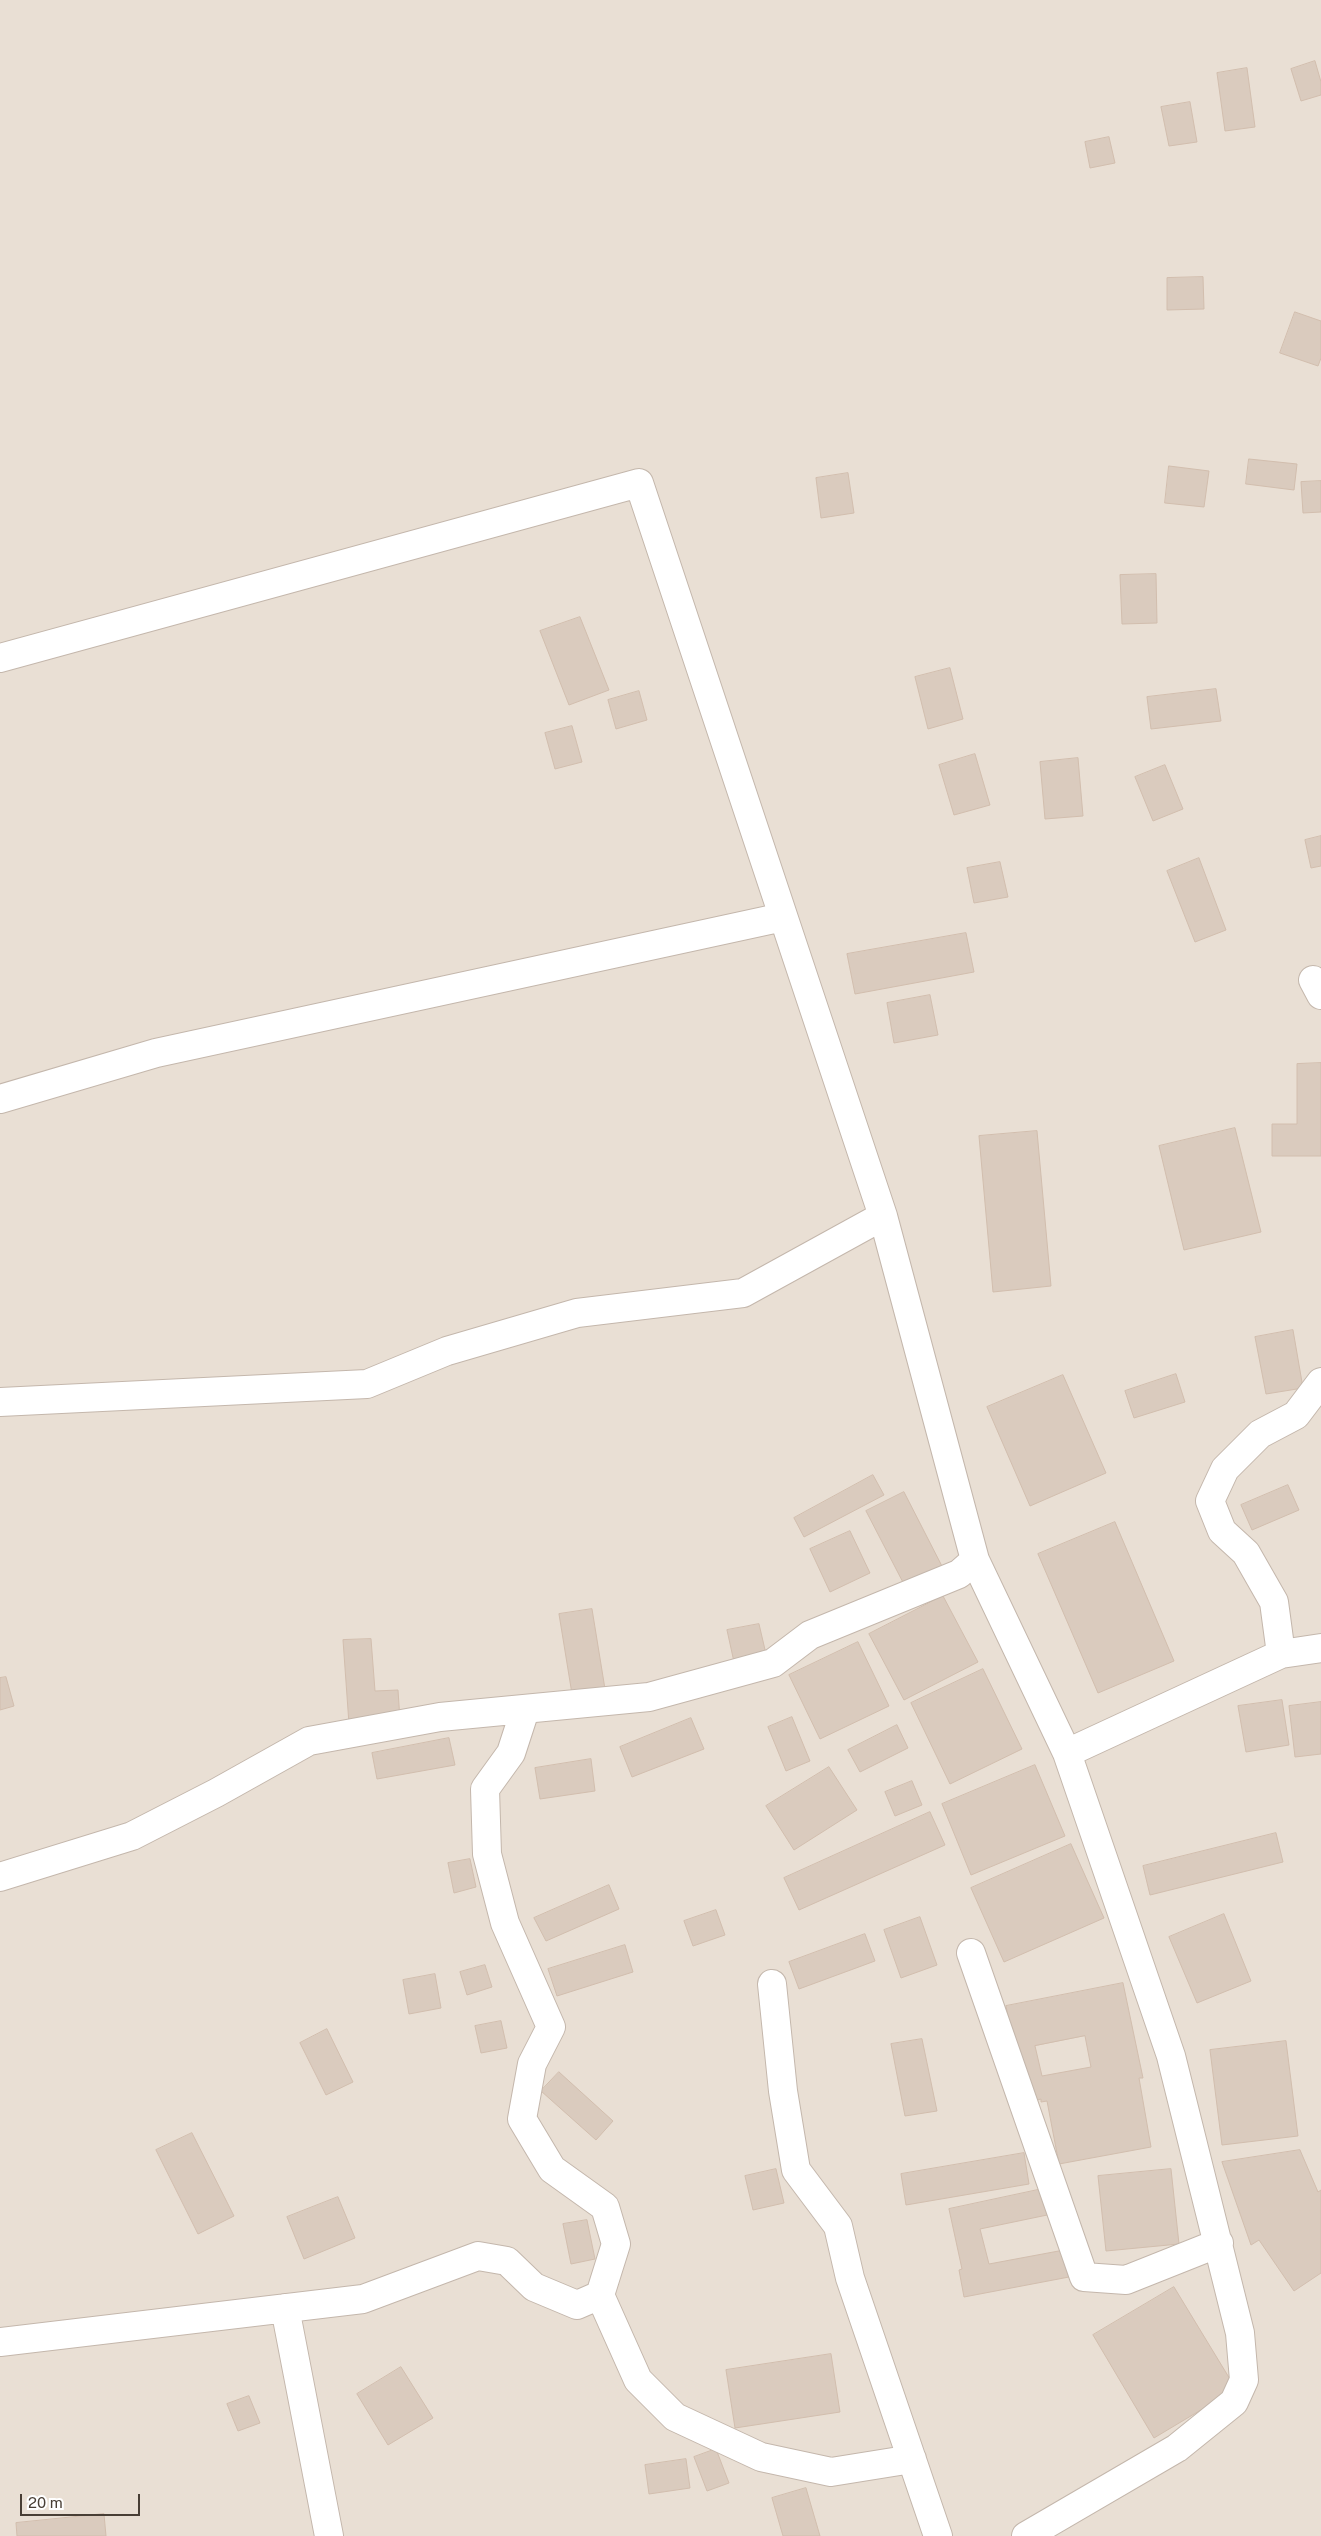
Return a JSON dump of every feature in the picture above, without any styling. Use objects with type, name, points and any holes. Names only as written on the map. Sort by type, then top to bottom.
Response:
[{"type":"street","points":[[0,658],[639,483],[883,1216],[975,1560],[1067,1753],[1171,2056],[1240,2333],[1244,2380],[1234,2402],[1177,2448],[1026,2536]]},
{"type":"street","points":[[0,1099],[156,1053],[783,917]]},
{"type":"street","points":[[0,1402],[367,1384],[447,1351],[577,1313],[743,1293],[883,1216]]},
{"type":"street","points":[[1281,1654],[1274,1602],[1246,1553],[1222,1531],[1210,1502],[1225,1469],[1260,1434],[1296,1415],[1321,1382]]},
{"type":"street","points":[[0,1877],[132,1836],[216,1793],[309,1741],[440,1717],[649,1698],[773,1663],[810,1635],[959,1574],[975,1560]]},
{"type":"street","points":[[1067,1753],[1281,1654],[1321,1648]]},
{"type":"street","points":[[526,1710],[511,1753],[485,1789],[486,1854],[505,1923],[551,2026],[532,2064],[522,2119],[552,2169],[605,2207],[616,2244],[600,2295],[638,2380],[675,2417],[761,2457],[831,2472],[912,2459]]},
{"type":"street","points":[[971,1953],[1084,2277],[1126,2280],[1219,2243]]},
{"type":"street","points":[[772,1984],[783,2091],[796,2170],[838,2226],[850,2278],[938,2536]]},
{"type":"street","points":[[0,2342],[363,2299],[478,2256],[508,2262],[534,2287],[577,2305],[600,2295]]},
{"type":"street","points":[[285,2308],[329,2536]]},
{"type":"shaded area","points":[[0,0],[1321,0],[1321,2536],[0,2536]]},
{"type":"building","points":[[1315,61],[1321,82],[1321,95],[1301,101],[1291,69]]},
{"type":"building","points":[[1247,68],[1255,127],[1225,131],[1217,73]]},
{"type":"building","points":[[1190,102],[1197,142],[1169,146],[1161,107]]},
{"type":"building","points":[[1109,137],[1115,163],[1090,168],[1085,142]]},
{"type":"building","points":[[1203,277],[1204,309],[1167,310],[1167,278]]},
{"type":"building","points":[[1295,312],[1321,321],[1321,358],[1318,366],[1280,353]]},
{"type":"building","points":[[1249,459],[1297,464],[1294,490],[1246,484]]},
{"type":"building","points":[[1169,466],[1209,471],[1204,507],[1165,503]]},
{"type":"building","points":[[848,473],[854,513],[821,518],[816,478]]},
{"type":"building","points":[[1321,481],[1321,512],[1303,513],[1301,482]]},
{"type":"building","points":[[1156,574],[1157,623],[1122,624],[1120,575]]},
{"type":"building","points":[[580,617],[609,690],[569,705],[540,631]]},
{"type":"building","points":[[950,668],[963,719],[928,729],[915,677]]},
{"type":"building","points":[[1216,689],[1221,721],[1151,729],[1147,697]]},
{"type":"building","points":[[639,691],[647,720],[616,729],[608,700]]},
{"type":"building","points":[[572,726],[582,762],[555,769],[545,733]]},
{"type":"building","points":[[975,754],[990,805],[954,815],[939,765]]},
{"type":"building","points":[[1078,758],[1083,816],[1045,819],[1040,762]]},
{"type":"building","points":[[1165,765],[1183,809],[1153,821],[1135,777]]},
{"type":"building","points":[[1321,836],[1321,866],[1311,868],[1305,840]]},
{"type":"building","points":[[1199,858],[1226,930],[1195,942],[1167,871]]},
{"type":"building","points":[[1000,862],[1008,897],[974,903],[967,868]]},
{"type":"building","points":[[966,933],[974,972],[855,994],[847,954]]},
{"type":"building","points":[[930,995],[938,1035],[894,1043],[887,1003]]},
{"type":"building","points":[[1321,1063],[1321,1156],[1272,1156],[1272,1124],[1297,1124],[1297,1064]]},
{"type":"building","points":[[1235,1128],[1261,1232],[1184,1250],[1159,1146]]},
{"type":"building","points":[[1037,1131],[1051,1286],[993,1292],[979,1136]]},
{"type":"building","points":[[1293,1330],[1303,1388],[1266,1394],[1255,1337]]},
{"type":"building","points":[[1176,1374],[1185,1402],[1134,1418],[1125,1391]]},
{"type":"building","points":[[1063,1375],[1106,1473],[1030,1506],[987,1407]]},
{"type":"building","points":[[873,1475],[884,1495],[804,1537],[794,1518]]},
{"type":"building","points":[[1288,1485],[1299,1510],[1252,1530],[1241,1505]]},
{"type":"building","points":[[904,1492],[946,1574],[908,1592],[866,1511]]},
{"type":"building","points":[[1115,1522],[1174,1661],[1098,1693],[1038,1554]]},
{"type":"building","points":[[850,1531],[870,1573],[830,1592],[810,1549]]},
{"type":"building","points":[[943,1596],[978,1662],[904,1700],[869,1634]]},
{"type":"building","points":[[592,1609],[605,1689],[572,1694],[559,1614]]},
{"type":"building","points":[[759,1624],[766,1654],[734,1662],[727,1630]]},
{"type":"building","points":[[371,1639],[375,1691],[398,1690],[400,1720],[349,1724],[343,1640]]},
{"type":"building","points":[[858,1642],[889,1706],[820,1739],[789,1675]]},
{"type":"building","points":[[983,1669],[1022,1749],[950,1784],[911,1703]]},
{"type":"building","points":[[6,1677],[14,1706],[0,1710],[0,1678]]},
{"type":"building","points":[[1282,1700],[1289,1745],[1246,1752],[1238,1706]]},
{"type":"building","points":[[1321,1702],[1321,1754],[1295,1757],[1289,1706]]},
{"type":"building","points":[[792,1717],[810,1761],[786,1771],[768,1727]]},
{"type":"building","points":[[691,1718],[704,1749],[632,1777],[620,1747]]},
{"type":"building","points":[[897,1725],[908,1748],[860,1772],[848,1750]]},
{"type":"building","points":[[449,1738],[455,1765],[377,1779],[372,1753]]},
{"type":"building","points":[[591,1759],[595,1791],[540,1799],[535,1768]]},
{"type":"building","points":[[1035,1765],[1065,1836],[971,1875],[942,1804]]},
{"type":"building","points":[[829,1767],[857,1810],[794,1850],[766,1806]]},
{"type":"building","points":[[912,1781],[922,1805],[895,1816],[885,1792]]},
{"type":"building","points":[[930,1812],[945,1845],[799,1910],[784,1878]]},
{"type":"building","points":[[1276,1833],[1283,1862],[1150,1895],[1143,1866]]},
{"type":"building","points":[[1071,1844],[1104,1918],[1004,1962],[971,1888]]},
{"type":"building","points":[[470,1859],[476,1887],[454,1893],[448,1863]]},
{"type":"building","points":[[609,1885],[619,1909],[546,1941],[534,1918]]},
{"type":"building","points":[[716,1910],[725,1935],[693,1946],[684,1921]]},
{"type":"building","points":[[1224,1914],[1251,1981],[1197,2003],[1169,1937]]},
{"type":"building","points":[[920,1917],[937,1965],[901,1978],[884,1930]]},
{"type":"building","points":[[865,1934],[875,1961],[799,1989],[789,1962]]},
{"type":"building","points":[[625,1945],[633,1972],[557,1996],[548,1969]]},
{"type":"building","points":[[485,1965],[492,1987],[467,1995],[460,1972]]},
{"type":"building","points":[[435,1974],[441,2008],[409,2014],[403,1980]]},
{"type":"building","points":[[1123,1983],[1143,2078],[1139,2078],[1151,2147],[1059,2164],[1047,2101],[1041,2102],[1041,2099],[1026,2103],[1006,2006]],"holes":[[[1085,2036],[1091,2067],[1042,2076],[1035,2046]]]},
{"type":"building","points":[[501,2021],[507,2048],[481,2053],[475,2026]]},
{"type":"building","points":[[327,2029],[353,2082],[326,2095],[300,2043]]},
{"type":"building","points":[[922,2039],[937,2111],[905,2116],[891,2044]]},
{"type":"building","points":[[1286,2041],[1298,2136],[1222,2145],[1210,2050]]},
{"type":"building","points":[[559,2072],[613,2121],[596,2140],[541,2091]]},
{"type":"building","points":[[192,2133],[234,2216],[198,2234],[156,2150]]},
{"type":"building","points":[[1300,2150],[1318,2192],[1321,2190],[1321,2273],[1294,2291],[1259,2240],[1251,2245],[1222,2162]]},
{"type":"building","points":[[1024,2153],[1029,2184],[906,2205],[901,2174]]},
{"type":"building","points":[[776,2169],[784,2203],[753,2210],[745,2176]]},
{"type":"building","points":[[1171,2169],[1179,2244],[1106,2251],[1098,2176]]},
{"type":"building","points":[[1047,2188],[1052,2214],[980,2229],[989,2264],[1064,2250],[1069,2277],[964,2297],[959,2270],[962,2269],[949,2209]]},
{"type":"building","points":[[338,2197],[355,2238],[304,2259],[287,2217]]},
{"type":"building","points":[[587,2220],[595,2259],[571,2264],[563,2224]]},
{"type":"building","points":[[1174,2287],[1236,2389],[1154,2438],[1093,2335]]},
{"type":"building","points":[[831,2354],[840,2412],[735,2428],[726,2370]]},
{"type":"building","points":[[401,2367],[433,2418],[388,2445],[357,2394]]},
{"type":"building","points":[[249,2396],[260,2423],[238,2431],[227,2404]]},
{"type":"building","points":[[716,2449],[729,2483],[707,2491],[694,2457]]},
{"type":"building","points":[[686,2459],[690,2488],[649,2494],[645,2465]]},
{"type":"building","points":[[806,2488],[820,2536],[783,2536],[772,2498]]},
{"type":"building","points":[[104,2514],[106,2536],[17,2536],[16,2523]]}]
